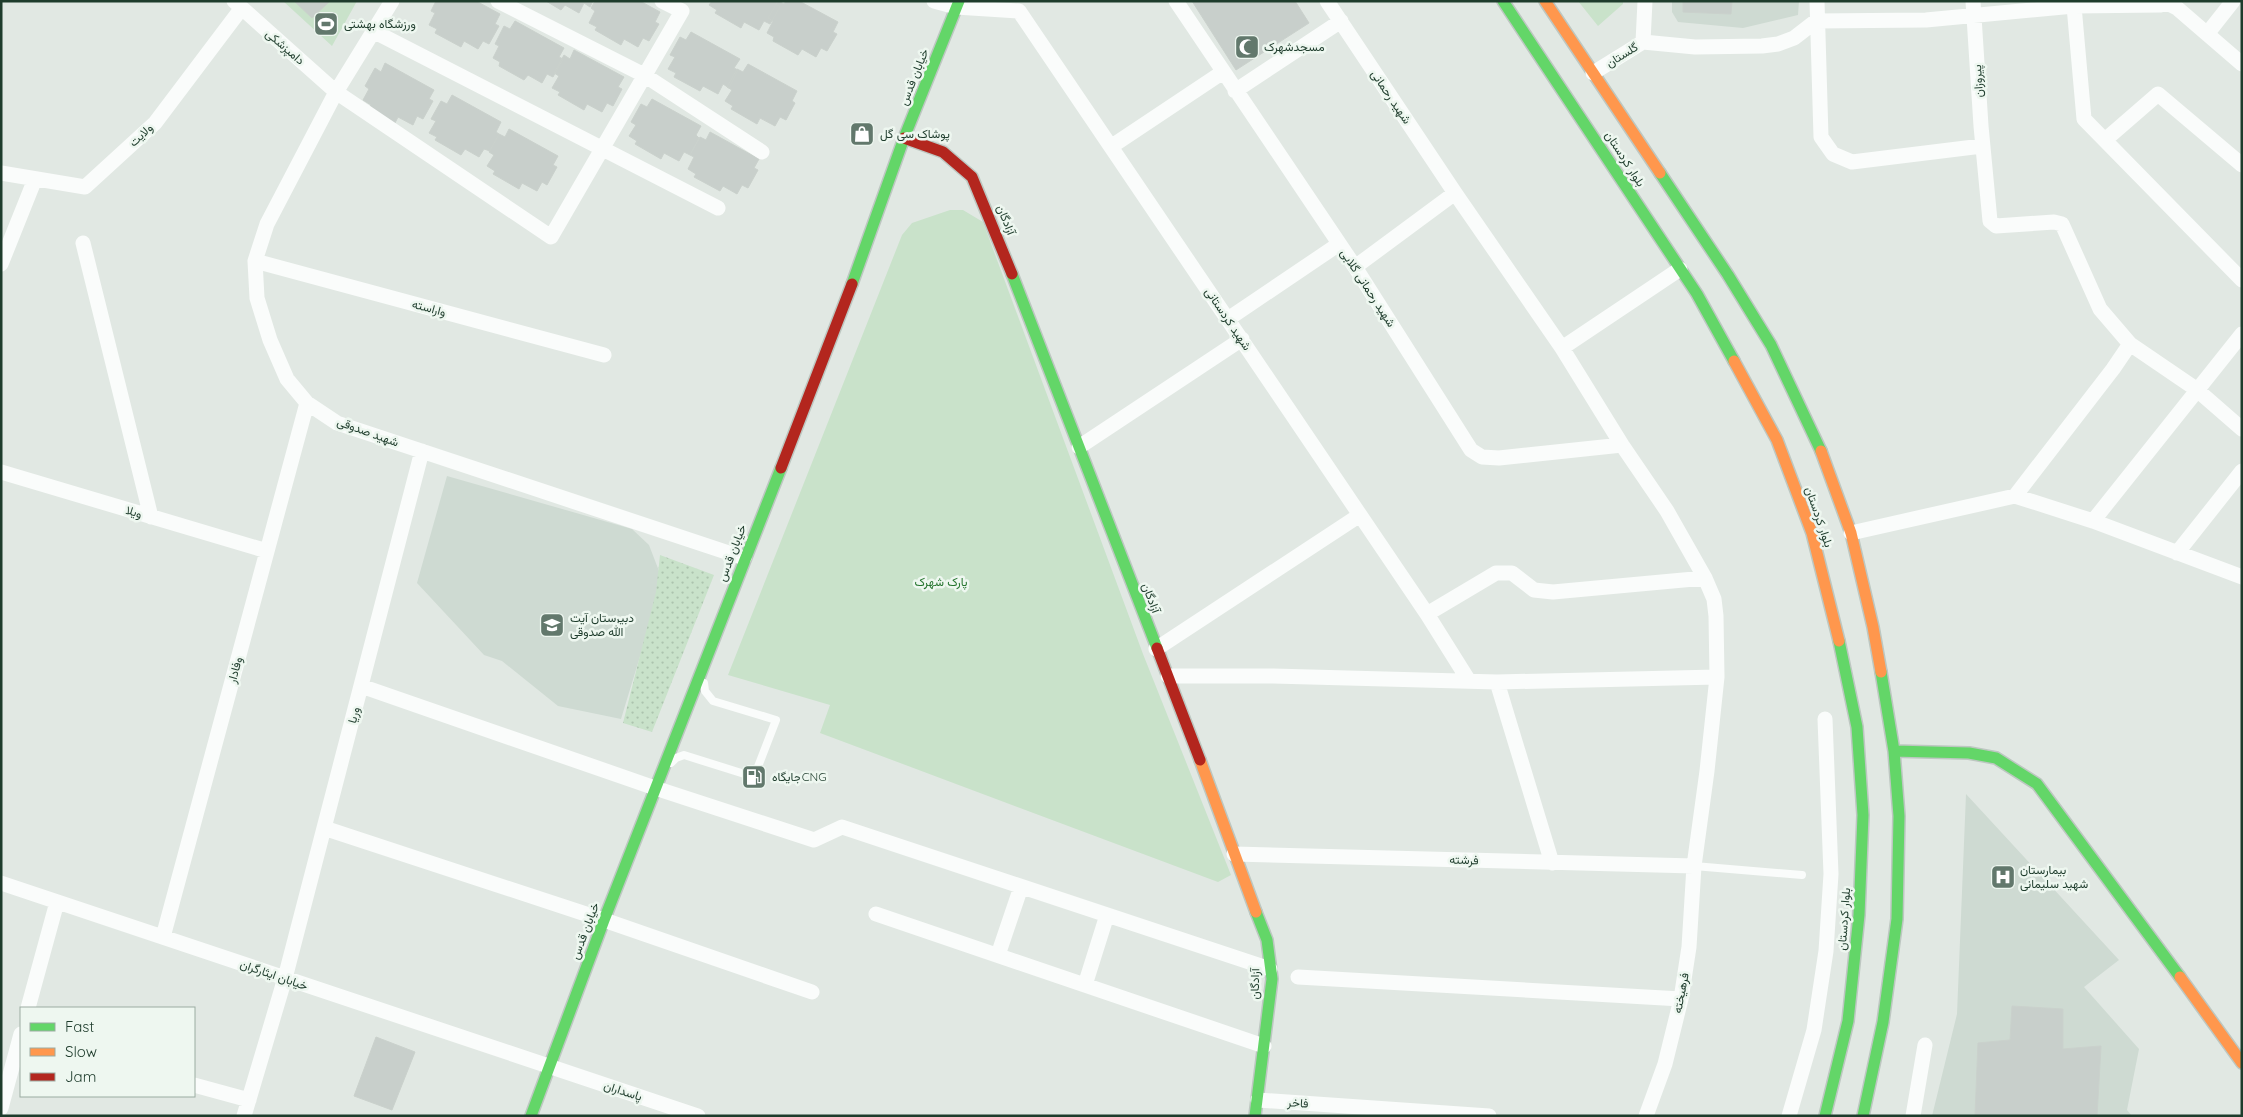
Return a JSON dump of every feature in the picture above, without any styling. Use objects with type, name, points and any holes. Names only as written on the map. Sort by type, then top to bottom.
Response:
[{"type":"main road","name":"بلوار کردستان","points":[[1503,1],[1590,123],[1680,269],[1701,292],[1777,440],[1812,533],[1838,634],[1857,727],[1863,815],[1859,915],[1848,1021],[1825,1116]]},
{"type":"main road","name":"بلوار کردستان","points":[[1544,1],[1593,73],[1611,108],[1771,345],[1817,440],[1851,532],[1873,627],[1894,751],[1899,816],[1897,919],[1884,1022],[1863,1116]]},
{"type":"main road","name":"خیابان قدس","points":[[531,1116],[548,1066],[655,788],[846,301],[904,138],[957,4]]},
{"type":"main road","name":"آزادگان","points":[[904,138],[943,152],[972,177],[990,217],[1168,676],[1266,940],[1272,979],[1255,1116]]},
{"type":"main road","points":[[1894,751],[1969,752],[1996,758],[2037,784],[2242,1063]]},
{"type":"street","name":"شهید صدوقی","points":[[392,1],[375,32],[336,92],[267,224],[255,260],[257,298],[270,340],[287,379],[307,403],[337,423],[744,558]]},
{"type":"street","points":[[498,1],[644,75],[762,152]]},
{"type":"street","points":[[601,150],[682,11],[662,1]]},
{"type":"street","points":[[934,1],[957,4]]},
{"type":"street","name":"شهید رحمانی گلابی","points":[[1176,1],[1355,267],[1471,450],[1482,457],[1499,458],[1622,445]]},
{"type":"street","name":"شهید رحمانی","points":[[1327,1],[1454,193],[1562,348],[1622,445]]},
{"type":"street","name":"گلستان","points":[[1593,73],[1642,42],[1645,1]]},
{"type":"street","points":[[1817,1],[1816,21],[1821,137],[1833,154],[1852,162],[1982,146]]},
{"type":"street","points":[[2206,34],[2233,1]]},
{"type":"street","name":"شهید کردستانی","points":[[957,4],[1019,11],[1427,614],[1469,681]]},
{"type":"street","points":[[1642,42],[1695,47],[1762,46],[1778,44],[1794,38],[1816,21],[1926,20],[1974,8],[2167,4],[2177,8],[2242,64]]},
{"type":"street","name":"دامپزشکی","points":[[238,5],[336,92],[551,237],[601,150]]},
{"type":"street","name":"ولایت","points":[[1,173],[85,187],[155,123],[238,5]]},
{"type":"street","points":[[2074,6],[2084,119],[2242,280]]},
{"type":"street","name":"پیروزان","points":[[1974,8],[1982,146],[1990,221],[1996,226],[2054,222],[2062,224],[2100,309],[2130,344]]},
{"type":"street","points":[[1235,91],[1340,21]]},
{"type":"street","points":[[375,32],[601,150],[718,208]]},
{"type":"street","points":[[1112,146],[1223,72]]},
{"type":"street","points":[[2105,140],[2158,94],[2242,166]]},
{"type":"street","points":[[1,264],[35,179]]},
{"type":"street","points":[[1355,267],[1454,193]]},
{"type":"street","points":[[84,243],[152,517]]},
{"type":"street","points":[[1228,319],[1339,244]]},
{"type":"street","name":"واراسته","points":[[255,260],[604,355]]},
{"type":"street","points":[[1562,348],[1680,269]]},
{"type":"street","points":[[2093,521],[2242,334]]},
{"type":"street","points":[[1079,447],[1242,339]]},
{"type":"street","points":[[2015,496],[2130,344],[2196,390],[2242,430]]},
{"type":"street","name":"وفادار","points":[[162,937],[307,403]]},
{"type":"street","name":"فرهیخته","points":[[1622,445],[1667,511],[1705,578],[1714,599],[1716,616],[1717,677],[1694,866],[1689,947],[1681,999],[1664,1064],[1646,1116]]},
{"type":"street","name":"وریا","points":[[244,1116],[285,978],[422,451]]},
{"type":"street","points":[[2177,553],[2242,471]]},
{"type":"street","name":"ویلا","points":[[1,472],[267,552]]},
{"type":"street","points":[[1851,532],[2015,496],[2093,521],[2242,577]]},
{"type":"street","points":[[1156,648],[1360,515]]},
{"type":"street","points":[[1427,614],[1496,573],[1512,573],[1534,590],[1553,592],[1705,578]]},
{"type":"street","points":[[1168,676],[1273,676],[1497,682],[1717,677]]},
{"type":"street","points":[[1497,682],[1552,862]]},
{"type":"street","points":[[361,686],[655,788],[814,840],[842,827],[1270,969]]},
{"type":"street","points":[[1789,1116],[1814,1030],[1826,951],[1830,874],[1824,719]]},
{"type":"street","points":[[324,828],[604,920],[812,992]]},
{"type":"street","name":"فرشته","points":[[1234,854],[1694,866]]},
{"type":"street","name":"خیابان ایثارگران","points":[[1,883],[548,1066]]},
{"type":"street","points":[[998,955],[1021,887]]},
{"type":"street","points":[[28,1007],[57,902]]},
{"type":"street","points":[[876,914],[1264,1046]]},
{"type":"street","points":[[1085,985],[1106,915]]},
{"type":"street","points":[[1298,977],[1681,999]]},
{"type":"street","points":[[1,1108],[20,1038]]},
{"type":"street","points":[[1912,1116],[1925,1045]]},
{"type":"street","name":"پاسداران","points":[[548,1066],[698,1116]]},
{"type":"street","points":[[195,1085],[249,1100]]},
{"type":"street","name":"فاخر","points":[[1258,1100],[1489,1116]]},
{"type":"lane","points":[[661,773],[676,758],[684,755],[754,777],[776,720],[713,700],[705,691],[704,663]]},
{"type":"lane","points":[[1694,866],[1802,875]]},
{"type":"shaded area","points":[[1672,1],[1799,1],[1798,15],[1743,28],[1678,22],[1672,12]]},
{"type":"shaded area","name":"دبیرستان آیت الله صدوقی","points":[[447,476],[632,529],[649,545],[659,571],[659,594],[621,719],[558,706],[502,661],[484,655],[417,583]]},
{"type":"shaded area","name":"بیمارستان شهید سلیمانی","points":[[1966,794],[2119,960],[2084,987],[2139,1049],[2127,1110],[2132,1116],[1932,1116],[1957,1014]]},
{"type":"green space","name":"ورزشگاه بهشتی","points":[[283,1],[357,1],[332,46]]},
{"type":"green space","points":[[1578,1],[1623,1],[1623,4],[1598,26]]},
{"type":"green space","name":"پارک شهرک","points":[[950,210],[963,210],[983,222],[1143,654],[1231,875],[1218,882],[820,733],[830,705],[728,675],[902,235],[912,223]]},
{"type":"green space","points":[[660,555],[714,575],[652,732],[623,723],[656,592]]},
{"type":"building","points":[[294,1],[330,1],[312,18]]},
{"type":"building","points":[[436,1],[476,1],[500,14],[495,24],[499,26],[489,44],[483,41],[478,49],[464,41],[461,47],[435,33],[437,29],[429,25],[435,13],[431,11]]},
{"type":"building","points":[[546,1],[593,1],[590,7],[584,3],[579,13],[565,5],[561,10]]},
{"type":"building","points":[[595,1],[640,1],[660,12],[655,22],[659,24],[649,41],[643,38],[638,47],[624,39],[621,45],[595,30],[597,27],[589,23],[595,11],[591,8]]},
{"type":"building","points":[[712,1],[777,1],[776,4],[780,7],[770,24],[764,21],[759,30],[744,22],[741,28],[715,13],[717,10],[709,5]]},
{"type":"building","points":[[778,1],[784,4],[786,1],[799,1],[838,22],[833,32],[837,34],[827,51],[821,48],[816,57],[802,49],[798,55],[773,41],[774,37],[767,33],[773,21],[768,18]]},
{"type":"building","name":"مسجدشهرک","points":[[1192,1],[1295,1],[1309,23],[1236,70]]},
{"type":"building","points":[[1683,1],[1732,1],[1731,14],[1683,12]]},
{"type":"building","points":[[515,21],[564,48],[559,57],[563,59],[553,77],[547,74],[542,83],[528,75],[524,80],[499,66],[500,62],[493,58],[499,46],[495,44],[504,26],[510,29]]},
{"type":"building","points":[[691,32],[740,59],[734,68],[738,70],[729,88],[723,84],[718,94],[703,86],[700,91],[674,77],[676,73],[668,69],[675,57],[670,55],[680,37],[686,40]]},
{"type":"building","points":[[574,50],[624,77],[618,87],[622,89],[613,106],[607,103],[602,112],[587,104],[584,110],[558,95],[560,92],[552,88],[559,76],[554,73],[564,55],[570,59]]},
{"type":"building","points":[[385,63],[434,90],[429,99],[433,101],[423,119],[417,116],[413,125],[398,117],[395,123],[369,108],[371,105],[363,100],[369,89],[365,86],[375,68],[381,72]]},
{"type":"building","points":[[748,64],[797,91],[792,101],[795,103],[786,120],[780,117],[775,126],[760,118],[757,124],[731,109],[733,106],[725,101],[732,90],[727,87],[737,69],[743,72]]},
{"type":"building","points":[[452,95],[501,122],[496,132],[499,134],[490,151],[484,149],[479,157],[465,149],[461,155],[435,140],[437,137],[429,133],[436,121],[431,119],[441,101],[447,104]]},
{"type":"building","points":[[652,99],[701,126],[696,135],[699,138],[690,155],[684,152],[679,161],[664,153],[661,159],[635,144],[637,141],[629,136],[636,125],[631,122],[641,104],[647,107]]},
{"type":"building","points":[[509,129],[558,156],[553,165],[557,167],[547,185],[542,182],[537,191],[522,183],[519,189],[493,174],[495,171],[487,166],[494,155],[489,152],[499,134],[505,137]]},
{"type":"building","points":[[710,132],[759,159],[754,168],[758,170],[748,188],[742,185],[737,194],[723,186],[720,191],[694,177],[696,174],[688,169],[694,157],[690,155],[700,137],[706,140]]},
{"type":"building","points":[[2012,1006],[2063,1009],[2063,1049],[2101,1046],[2097,1116],[1975,1116],[1978,1043],[2010,1040]]},
{"type":"building","points":[[376,1037],[415,1052],[392,1110],[354,1096]]},
{"type":"traffic: fast","points":[[852,284],[904,138],[959,1]]},
{"type":"traffic: fast","points":[[1503,1],[1697,294],[1734,361]]},
{"type":"traffic: fast","points":[[1660,173],[1728,275],[1771,345],[1821,451]]},
{"type":"traffic: fast","points":[[1012,274],[1157,648]]},
{"type":"traffic: fast","points":[[531,1116],[604,920],[781,468]]},
{"type":"traffic: fast","points":[[1825,1116],[1848,1021],[1859,915],[1863,815],[1857,727],[1839,641]]},
{"type":"traffic: fast","points":[[1863,1116],[1883,1022],[1897,919],[1899,816],[1894,751],[1881,672]]},
{"type":"traffic: fast","points":[[1894,751],[1969,753],[1996,758],[2037,784],[2180,977]]},
{"type":"traffic: fast","points":[[1255,1116],[1272,979],[1267,940],[1256,912]]},
{"type":"traffic: slow","points":[[1545,1],[1660,173]]},
{"type":"traffic: slow","points":[[1734,361],[1777,440],[1812,533],[1839,641]]},
{"type":"traffic: slow","points":[[1821,451],[1851,533],[1873,627],[1881,672]]},
{"type":"traffic: slow","points":[[1200,760],[1256,912]]},
{"type":"traffic: slow","points":[[2180,977],[2242,1063]]},
{"type":"traffic: jam","points":[[904,138],[943,152],[972,177],[1012,274]]},
{"type":"traffic: jam","points":[[781,468],[852,284]]},
{"type":"traffic: jam","points":[[1157,648],[1200,760]]},
{"type":"place","name":"ورزشگاه بهشتی","points":[[326,24]]},
{"type":"place","name":"مسجدشهرک","points":[[1247,47]]},
{"type":"place","name":"پوشاک سی گل","points":[[862,134]]},
{"type":"place","name":"دبیرستان آیت الله صدوقی","points":[[552,625]]},
{"type":"place","name":"جایگاهCNG","points":[[754,777]]},
{"type":"place","name":"بیمارستان شهید سلیمانی","points":[[2003,877]]}]
